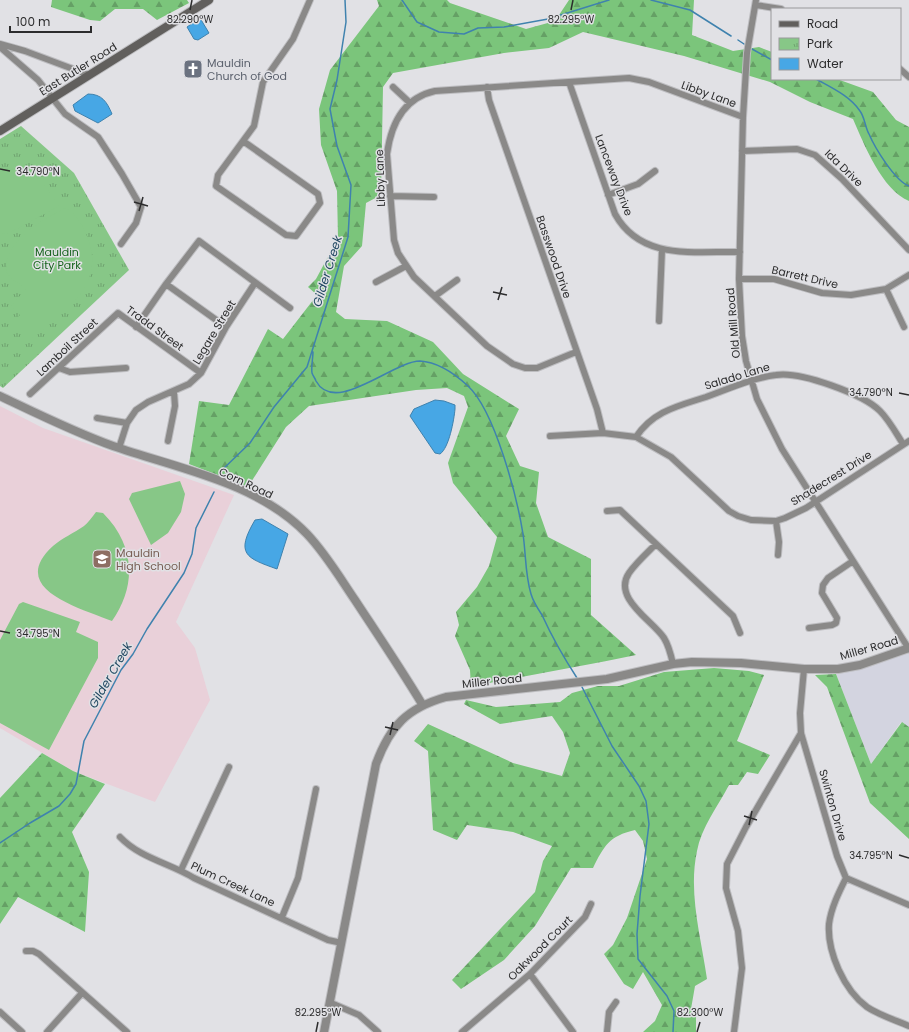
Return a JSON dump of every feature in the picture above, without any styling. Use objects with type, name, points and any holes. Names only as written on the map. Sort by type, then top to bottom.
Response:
[{"type":"main road","name":"East Butler Road","points":[[0,131],[209,0]]},
{"type":"street","points":[[243,141],[318,194],[320,203],[296,236],[286,236],[216,186],[218,175],[254,126],[263,82],[293,39],[310,0]]},
{"type":"street","points":[[756,2],[777,8]]},
{"type":"street","name":"Old Mill Road","points":[[756,2],[747,53],[743,117],[739,279],[742,336],[751,382],[766,420],[815,502],[909,648]]},
{"type":"street","points":[[0,45],[25,51],[89,75]]},
{"type":"street","points":[[0,45],[29,71],[65,114],[98,137],[140,203],[140,216],[121,244]]},
{"type":"street","points":[[901,70],[909,77]]},
{"type":"street","name":"Libby Lane","points":[[576,352],[537,368],[520,367],[498,355],[487,346],[421,284],[406,266],[394,240],[387,163],[388,143],[396,123],[409,102],[435,91],[621,78],[637,79],[743,117]]},
{"type":"street","name":"Lanceway Drive","points":[[569,82],[615,214],[625,229],[644,244],[662,250],[740,252]]},
{"type":"street","points":[[393,87],[409,102]]},
{"type":"street","name":"Basswood Drive","points":[[487,88],[489,100],[597,409],[602,433]]},
{"type":"street","name":"Ida Drive","points":[[742,151],[795,149],[815,155],[842,179],[909,250]]},
{"type":"street","points":[[608,195],[638,184],[655,171]]},
{"type":"street","points":[[390,196],[434,197]]},
{"type":"street","points":[[136,327],[166,284],[199,241],[290,308]]},
{"type":"street","points":[[659,321],[662,250]]},
{"type":"street","points":[[376,282],[406,266]]},
{"type":"street","name":"Barrett Drive","points":[[739,279],[774,279],[822,293],[836,295],[864,294],[886,289],[909,275]]},
{"type":"street","points":[[435,296],[457,280]]},
{"type":"street","name":"Legare Street","points":[[119,448],[128,423],[136,410],[148,402],[174,392],[189,384],[201,373],[226,327],[256,283]]},
{"type":"street","points":[[166,284],[226,327]]},
{"type":"street","points":[[886,289],[904,327]]},
{"type":"street","name":"Tradd Street","points":[[118,313],[201,373]]},
{"type":"street","name":"Lamboil Street","points":[[30,394],[118,313]]},
{"type":"street","points":[[59,368],[70,372],[126,368]]},
{"type":"street","name":"Salado Lane","points":[[636,437],[645,423],[656,415],[772,375],[792,374],[811,379],[868,402],[880,411],[906,442]]},
{"type":"street","points":[[168,441],[175,406],[174,392]]},
{"type":"street","name":"Corn Road","points":[[0,396],[42,418],[119,448],[238,489],[272,507],[307,534],[338,575],[406,677],[422,704]]},
{"type":"street","points":[[97,418],[128,423]]},
{"type":"street","name":"Shadecrest Drive","points":[[550,436],[602,433],[636,437],[671,456],[729,511],[738,516],[751,520],[776,521],[815,502],[906,442]]},
{"type":"street","points":[[607,511],[620,510],[732,616],[740,633]]},
{"type":"street","points":[[776,521],[779,542],[778,555]]},
{"type":"street","points":[[656,544],[628,574],[626,580],[626,594],[635,608],[665,639],[673,664]]},
{"type":"street","points":[[809,628],[832,626],[836,623],[837,618],[822,593],[823,585],[828,578],[853,562]]},
{"type":"street","name":"Miller Road","points":[[324,1032],[331,1003],[376,764],[383,745],[397,725],[410,712],[422,704],[446,697],[579,683],[633,675],[673,664],[710,661],[825,670],[851,667],[909,648]]},
{"type":"street","name":"Swinton Drive","points":[[804,669],[800,713],[801,733],[837,856],[846,878]]},
{"type":"street","points":[[734,1032],[742,968],[740,943],[725,882],[727,864],[746,827],[801,733]]},
{"type":"street","points":[[181,870],[228,767]]},
{"type":"street","points":[[282,918],[298,878],[316,789]]},
{"type":"street","name":"Plum Creek Lane","points":[[120,837],[135,851],[181,870],[201,882],[328,940],[342,943]]},
{"type":"street","points":[[909,906],[846,878],[839,892],[829,923],[829,939],[836,961],[846,983],[861,1002],[874,1011],[909,1026]]},
{"type":"street","name":"Oakwood Court","points":[[462,1032],[530,974],[584,917],[591,904]]},
{"type":"street","points":[[26,951],[36,952],[39,954],[127,1032]]},
{"type":"street","points":[[530,974],[573,1032]]},
{"type":"street","points":[[47,1032],[82,993]]},
{"type":"street","points":[[607,1032],[609,1012],[616,1002]]},
{"type":"street","points":[[331,1003],[359,1015],[378,1032]]},
{"type":"street","points":[[0,1012],[22,1032]]},
{"type":"shaded area","name":"Mauldin High School","points":[[0,406],[43,428],[234,495],[176,622],[195,648],[210,700],[155,802],[73,771],[0,728]]},
{"type":"shaded area","points":[[909,646],[909,727],[901,722],[871,764],[836,674]]},
{"type":"green space","points":[[52,0],[187,0],[189,3],[157,20],[143,9],[115,9],[100,21],[90,20],[51,7]]},
{"type":"green space","points":[[377,0],[447,0],[450,3],[526,29],[555,21],[569,0],[694,0],[692,35],[733,51],[759,47],[771,52],[771,80],[840,80],[873,92],[896,120],[909,127],[909,201],[890,187],[882,177],[868,153],[853,119],[810,102],[770,82],[684,56],[583,32],[549,48],[504,53],[393,73],[383,87],[381,195],[366,203],[362,246],[344,266],[336,312],[345,319],[387,321],[433,342],[463,374],[519,409],[506,436],[520,466],[539,472],[536,503],[548,537],[591,559],[591,615],[636,655],[471,687],[470,670],[455,636],[459,625],[456,612],[477,587],[489,566],[497,537],[453,483],[448,463],[468,407],[464,396],[447,388],[416,390],[309,406],[286,427],[248,487],[189,464],[199,401],[229,405],[268,329],[283,339],[317,295],[308,287],[316,279],[338,238],[337,191],[321,145],[319,109],[330,70],[379,6]]},
{"type":"green space","name":"Mauldin City Park","points":[[21,126],[74,173],[129,270],[3,388],[0,386],[0,139]]},
{"type":"green space","points":[[4,168],[25,172],[38,178],[59,206],[9,233],[4,234],[0,231],[0,169]]},
{"type":"green space","points":[[66,208],[77,218],[88,239],[92,256],[91,271],[86,284],[68,308],[33,338],[15,320],[20,315],[11,306],[26,289],[7,273],[7,262],[10,252],[26,233],[47,218]]},
{"type":"green space","points":[[180,481],[185,494],[181,512],[168,533],[151,545],[129,499],[132,493]]},
{"type":"green space","points":[[96,512],[103,513],[114,525],[127,552],[129,579],[126,593],[112,621],[67,603],[53,595],[43,585],[38,574],[41,561],[53,546],[60,540],[84,526]]},
{"type":"green space","points":[[23,602],[80,622],[76,632],[98,642],[98,658],[49,750],[0,723],[0,640],[19,604]]},
{"type":"green space","points":[[714,668],[749,671],[764,675],[737,741],[770,755],[758,774],[747,772],[738,785],[729,785],[706,826],[699,842],[694,883],[696,915],[707,979],[695,986],[691,1009],[696,1014],[696,1032],[643,1032],[655,1021],[662,1005],[643,972],[633,989],[624,984],[604,954],[613,945],[627,918],[647,859],[643,841],[635,830],[619,835],[608,843],[593,868],[571,868],[535,926],[504,960],[461,989],[452,980],[535,892],[543,861],[552,846],[513,832],[467,825],[457,840],[433,830],[428,751],[414,741],[428,724],[513,763],[562,776],[570,753],[563,732],[552,716],[500,724],[464,704],[466,700],[496,707],[560,702],[572,693],[598,686],[619,686],[664,672]]},
{"type":"green space","points":[[836,674],[871,764],[902,722],[909,727],[909,839],[870,803],[827,687],[815,675]]},
{"type":"green space","points":[[42,753],[73,771],[105,784],[72,832],[89,872],[85,932],[18,897],[0,924],[0,798]]},
{"type":"water","points":[[200,18],[209,33],[198,40],[194,39],[187,27]]},
{"type":"water","points":[[88,94],[97,95],[100,97],[108,106],[112,114],[98,123],[75,111],[73,105]]},
{"type":"water","points":[[435,400],[444,401],[455,405],[454,420],[446,446],[440,454],[435,453],[410,416],[414,409]]},
{"type":"water","points":[[262,519],[288,534],[277,569],[251,558],[245,548],[249,531],[255,520]]},
{"type":"waterway","name":"Gilder Creek","points":[[221,471],[250,443],[274,407],[307,367],[348,237],[351,185],[337,146],[330,109],[337,80],[346,22],[345,0]]},
{"type":"waterway","points":[[402,0],[417,22],[439,32],[464,34],[478,28],[504,27],[548,19],[609,0]]},
{"type":"waterway","points":[[651,0],[690,10],[731,36]]},
{"type":"waterway","points":[[738,40],[744,44]]},
{"type":"waterway","points":[[752,49],[771,59]]},
{"type":"waterway","points":[[818,80],[840,93],[856,106],[862,114],[872,140],[881,155],[898,178],[909,186]]},
{"type":"waterway","points":[[313,352],[312,373],[316,381],[325,390],[336,393],[350,390],[409,363],[420,361],[440,366],[452,373],[468,386],[478,398],[496,434],[516,499],[523,534],[528,579],[532,597],[558,647],[577,678]]},
{"type":"waterway","name":"Gilder Creek","points":[[0,843],[59,806],[70,794],[76,784],[84,741],[121,670],[133,654],[147,629],[184,573],[192,554],[196,528],[214,492]]},
{"type":"waterway","points":[[581,685],[612,746],[639,786],[646,801],[649,824],[640,896],[637,934],[638,959],[667,996],[674,1011],[673,1032]]},
{"type":"place","name":"Mauldin Church of God","points":[[193,69]]},
{"type":"place","name":"Mauldin High School","points":[[102,559]]}]
